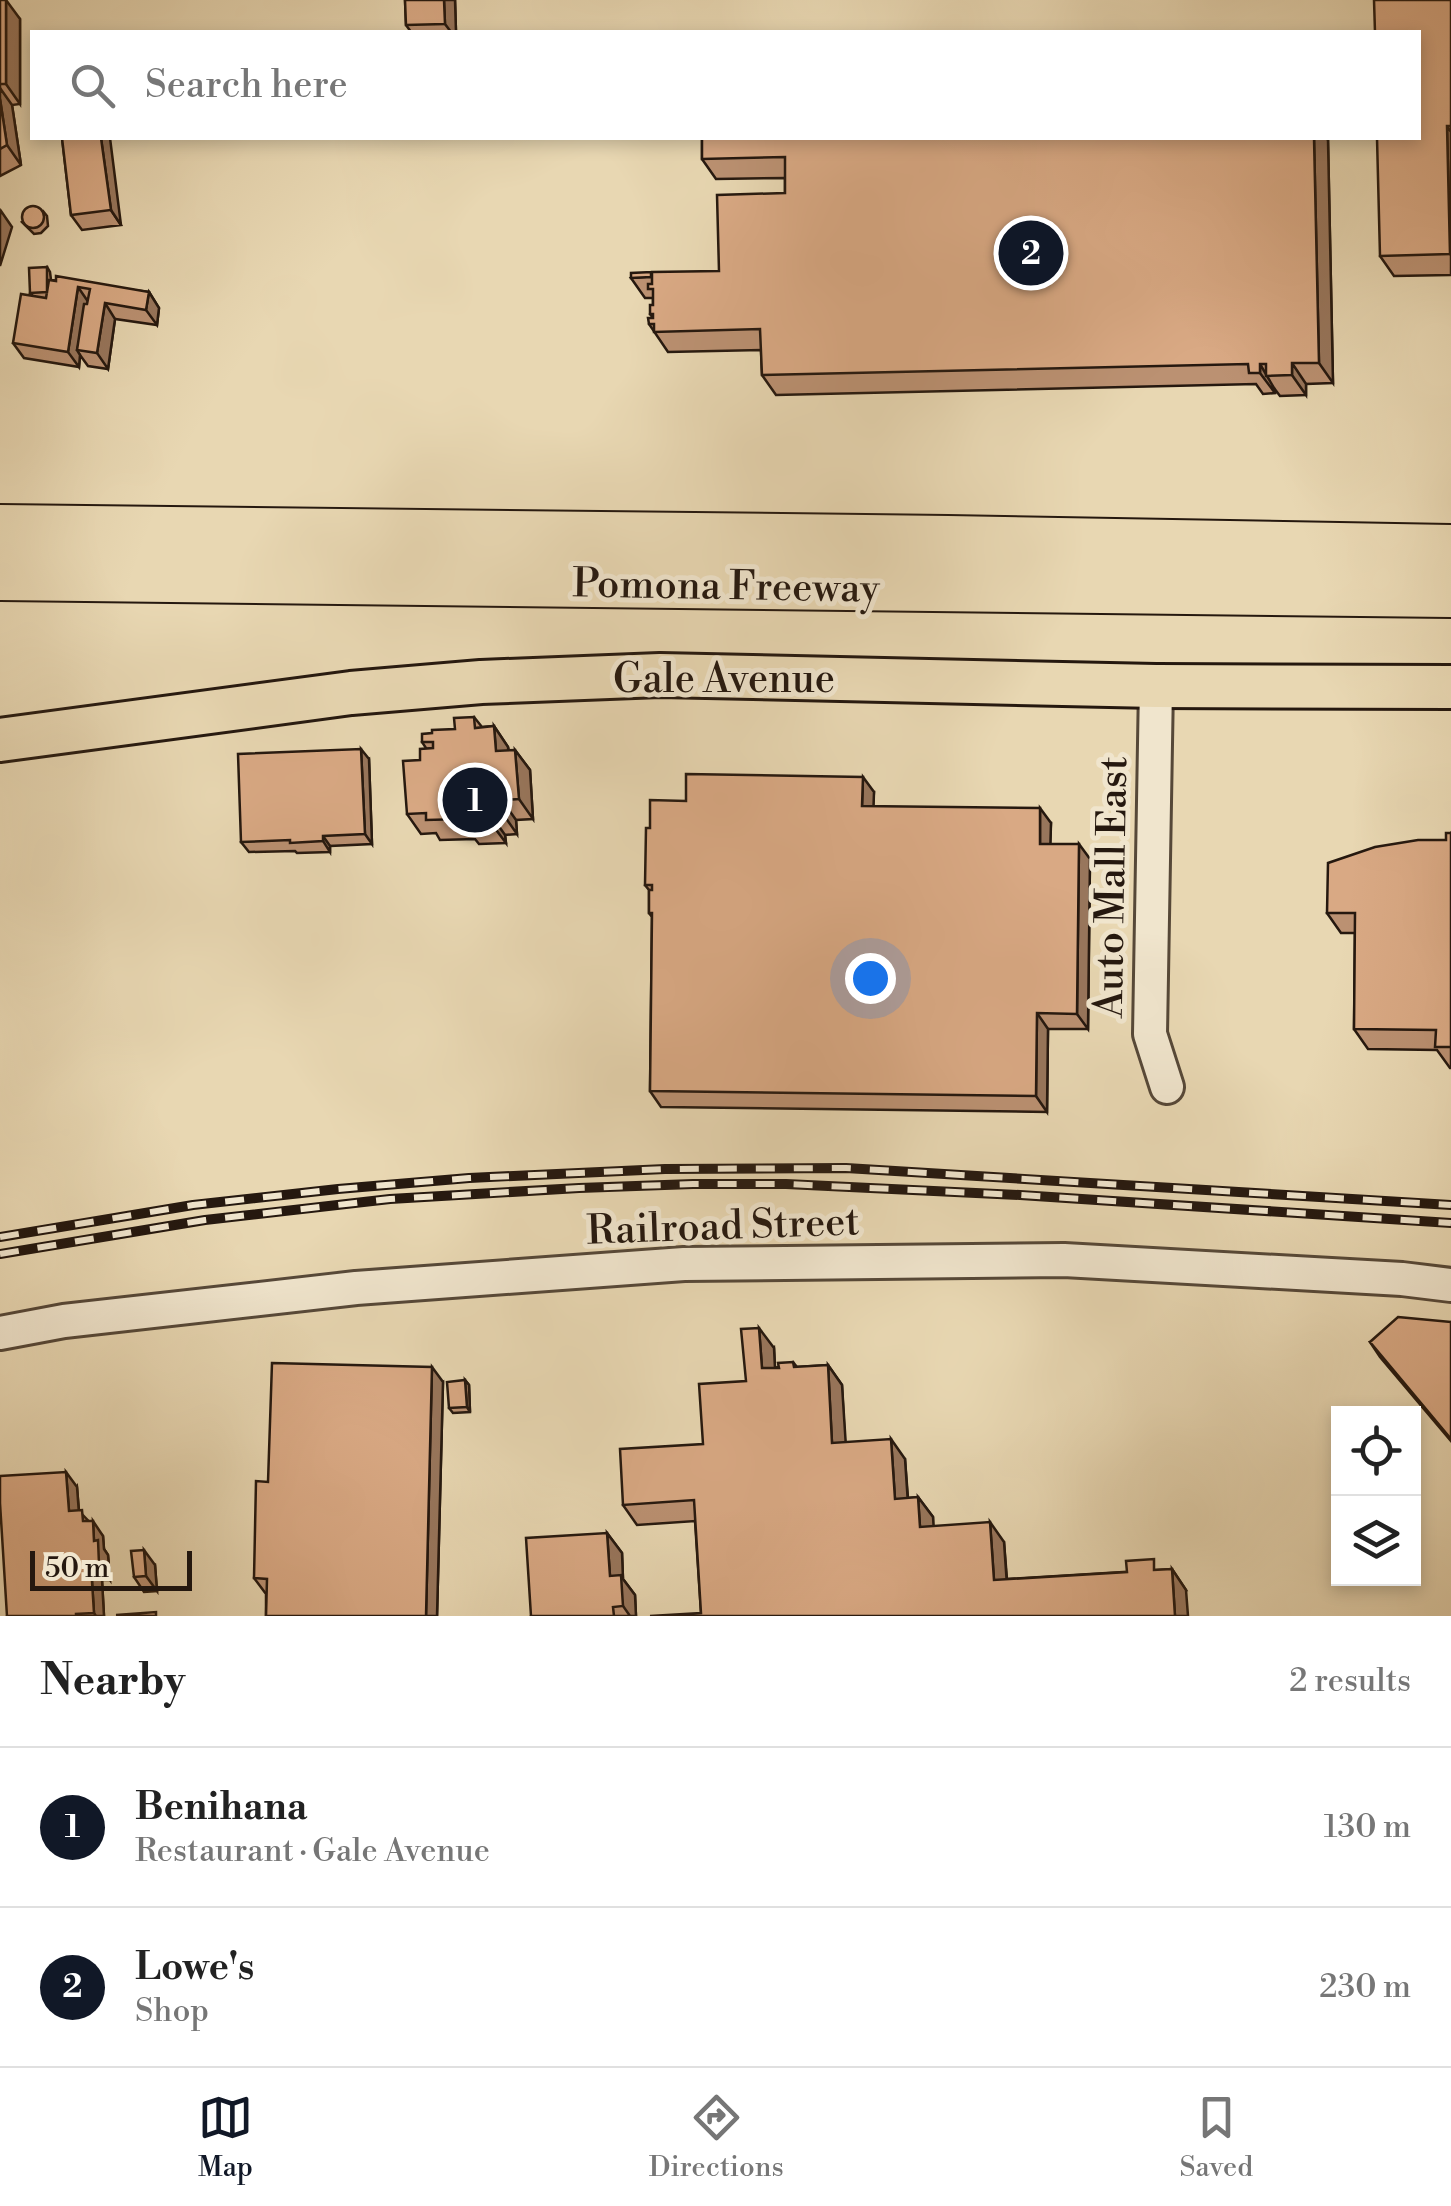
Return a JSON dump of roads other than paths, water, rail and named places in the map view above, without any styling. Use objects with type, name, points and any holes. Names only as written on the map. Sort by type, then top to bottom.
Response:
[{"type":"highway","name":"Pomona Freeway","points":[[0,508],[1451,522]]},
{"type":"highway","points":[[0,529],[1451,549]]},
{"type":"highway","points":[[0,546],[1451,563]]},
{"type":"highway","name":"Pomona Freeway","points":[[0,576],[1451,593]]},
{"type":"main road","name":"Gale Avenue","points":[[0,740],[351,693],[481,682],[688,674],[1156,686],[1451,688]]},
{"type":"street","name":"Auto Mall East","points":[[1156,686],[1150,1034],[1167,1087]]},
{"type":"street","name":"Railroad Street","points":[[0,1333],[64,1321],[356,1288],[684,1264],[1064,1260],[1451,1285]]},
{"type":"railway","points":[[0,1237],[193,1205],[338,1189],[665,1169],[846,1168],[1451,1205]]},
{"type":"railway","points":[[0,1254],[205,1220],[390,1199],[693,1184],[786,1184],[1020,1195],[1451,1223]]},
{"type":"place","name":"Lowe's","points":[[1031,253]]},
{"type":"place","name":"Benihana","points":[[475,800]]}]
